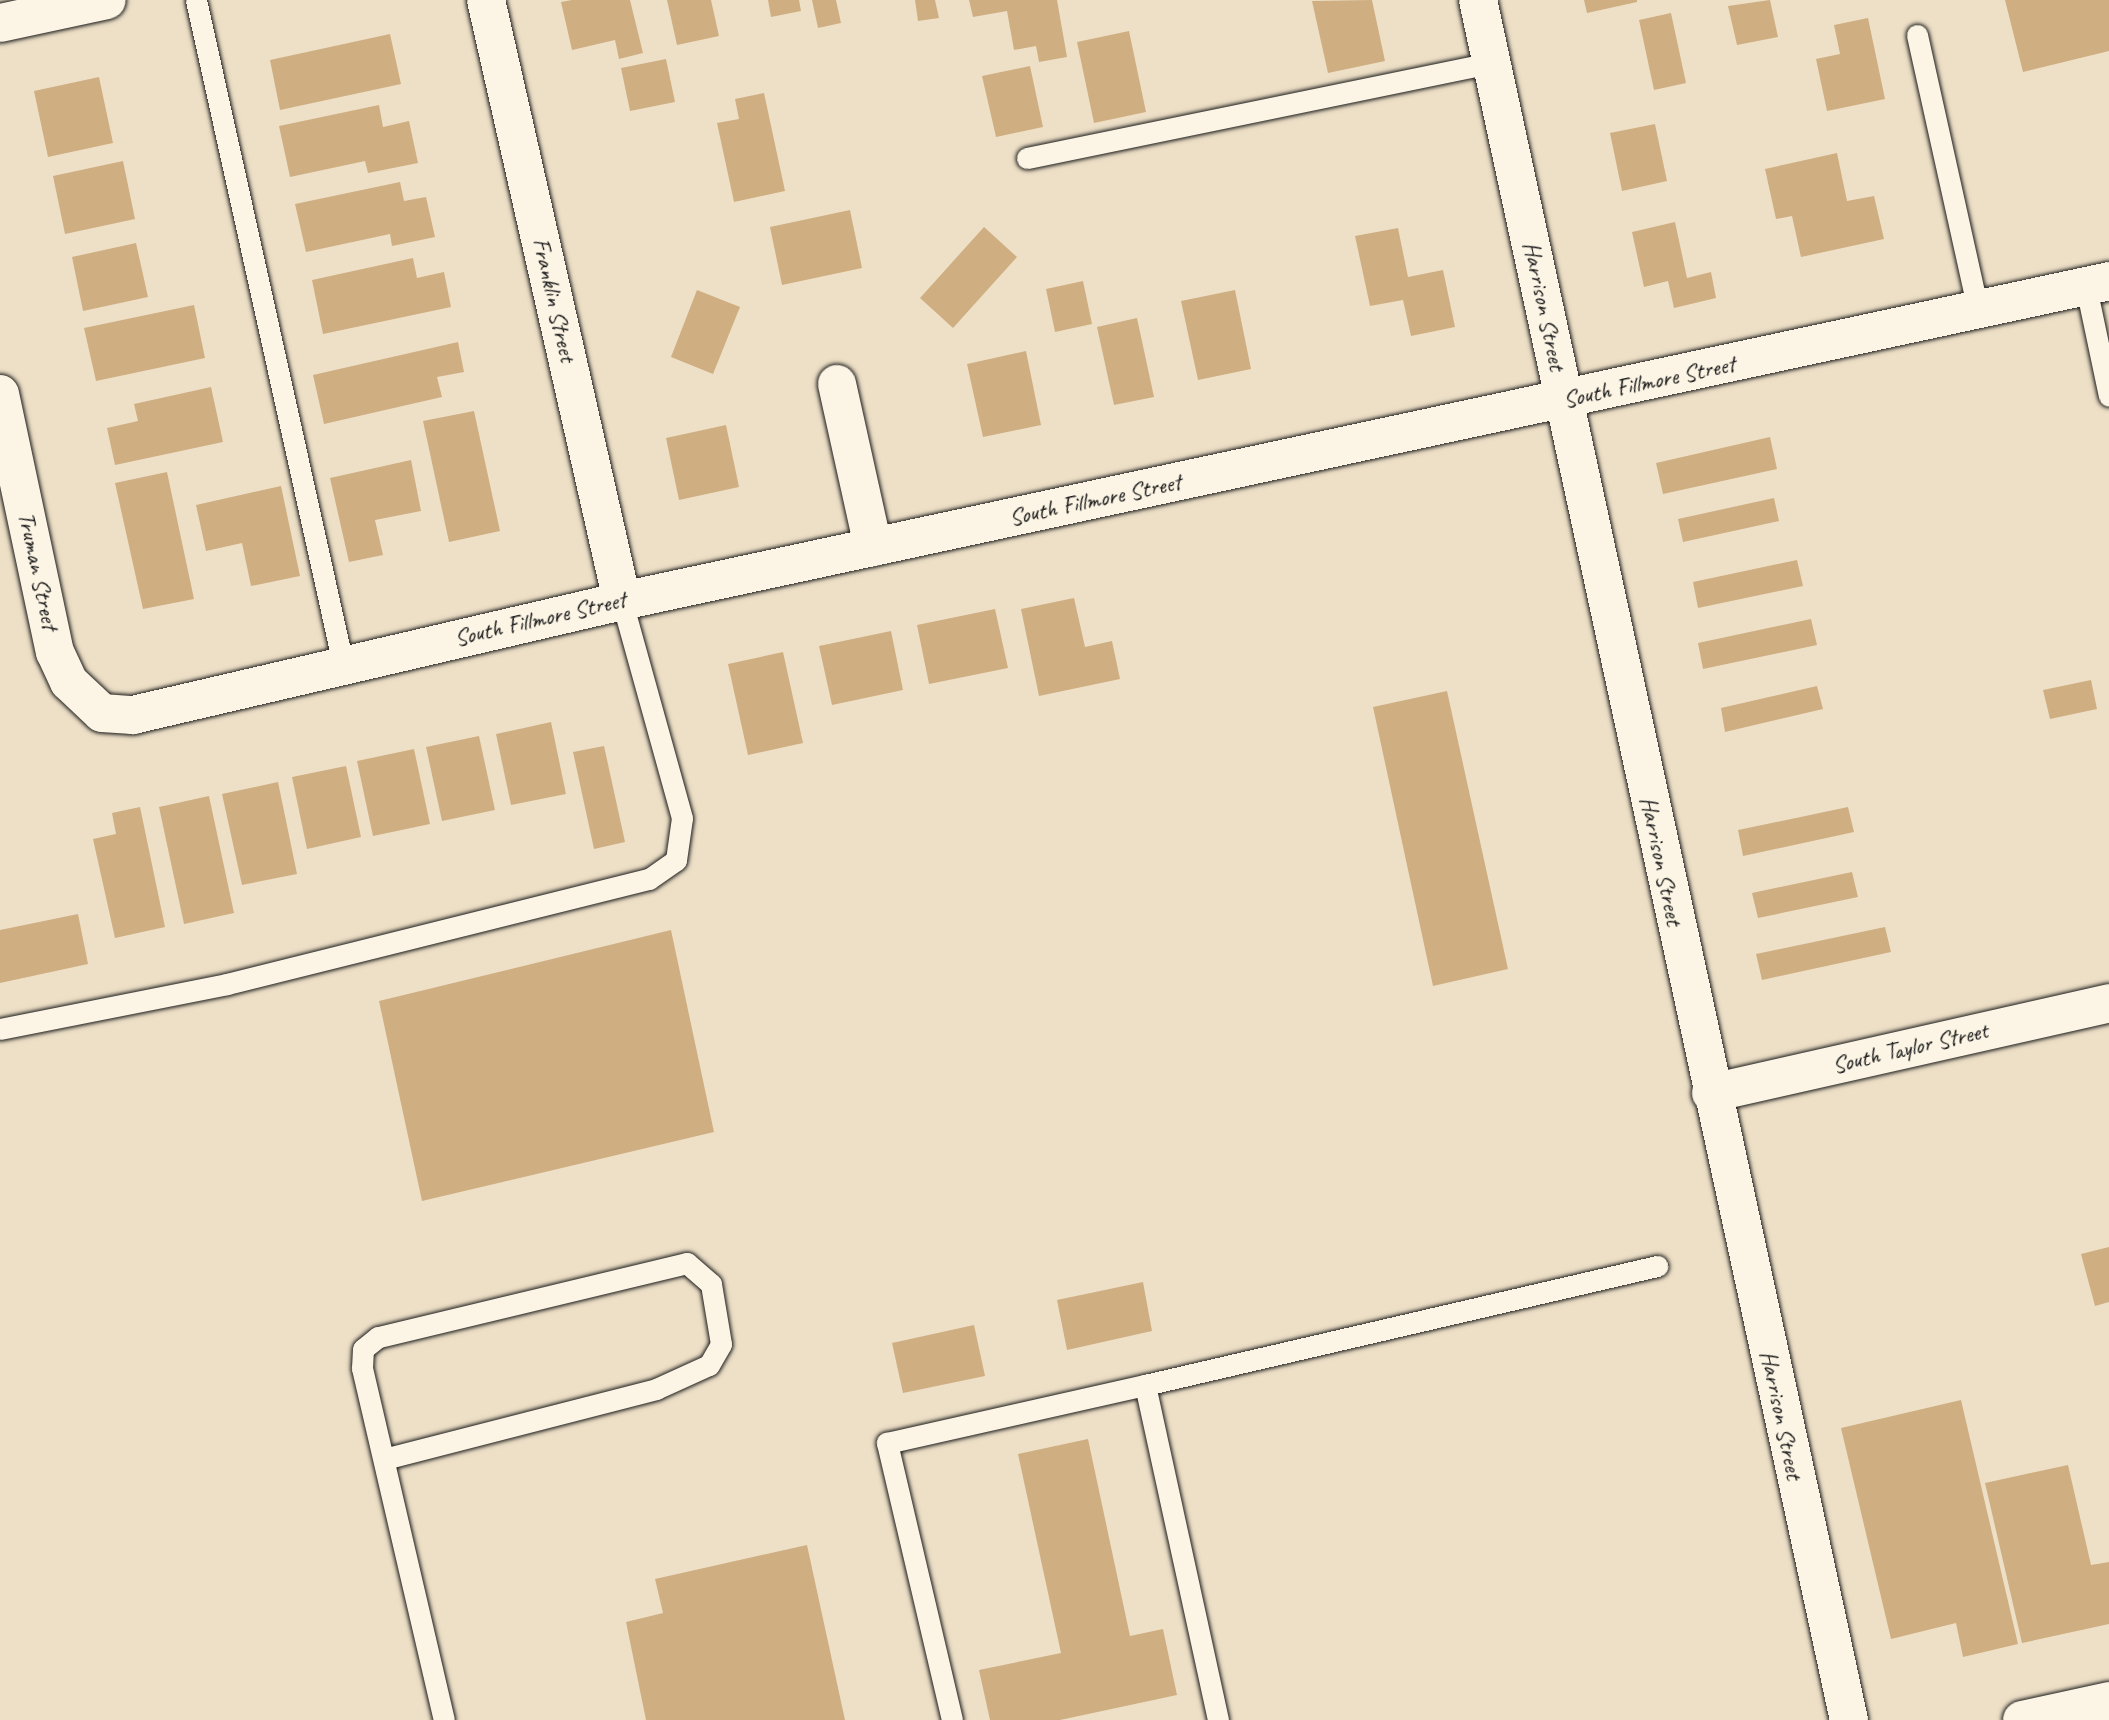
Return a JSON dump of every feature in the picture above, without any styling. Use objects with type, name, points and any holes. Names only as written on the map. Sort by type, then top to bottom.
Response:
[{"type":"street","points":[[0,23],[107,0]]},
{"type":"street","name":"Franklin Street","points":[[486,0],[622,601]]},
{"type":"street","name":"Harrison Street","points":[[1478,0],[1711,1093],[1849,1720]]},
{"type":"street","name":"South Fillmore Street","points":[[86,698],[102,713],[133,715],[622,601],[2098,284]]},
{"type":"street","points":[[836,384],[873,547]]},
{"type":"street","name":"Truman Street","points":[[0,394],[55,652],[69,682],[86,698]]},
{"type":"street","name":"South Taylor Street","points":[[1711,1093],[2109,1003]]},
{"type":"street","points":[[2022,1720],[2109,1701]]},
{"type":"lane","points":[[197,0],[343,664]]},
{"type":"lane","points":[[1917,34],[1978,311]]},
{"type":"lane","points":[[1027,158],[1493,62]]},
{"type":"lane","points":[[2098,284],[2109,396]]},
{"type":"lane","points":[[0,1029],[227,984],[649,879],[676,860],[682,818],[622,601]]},
{"type":"lane","points":[[384,1459],[656,1389],[709,1365],[721,1344],[711,1284],[687,1263],[378,1338],[363,1349],[362,1368],[444,1720]]},
{"type":"lane","points":[[952,1720],[887,1443],[1657,1266]]},
{"type":"lane","points":[[1145,1385],[1218,1720]]},
{"type":"building","points":[[630,0],[643,53],[619,59],[615,40],[572,50],[561,2]]},
{"type":"building","points":[[667,0],[711,0],[719,36],[677,45]]},
{"type":"building","points":[[768,0],[799,0],[801,11],[771,17]]},
{"type":"building","points":[[812,0],[836,0],[841,23],[818,28]]},
{"type":"building","points":[[915,0],[935,0],[939,18],[918,21]]},
{"type":"building","points":[[969,0],[1057,0],[1067,57],[1039,62],[1036,46],[1014,50],[1007,11],[973,17]]},
{"type":"building","points":[[1372,0],[1385,61],[1328,73],[1312,1]]},
{"type":"building","points":[[1584,0],[1637,0],[1637,2],[1587,13]]},
{"type":"building","points":[[1770,0],[1778,37],[1737,45],[1728,6]]},
{"type":"building","points":[[2005,0],[2109,0],[2109,51],[2023,72]]},
{"type":"building","points":[[1671,13],[1686,83],[1654,90],[1639,20]]},
{"type":"building","points":[[1868,18],[1885,99],[1827,111],[1816,59],[1840,54],[1834,25]]},
{"type":"building","points":[[1129,31],[1146,112],[1094,123],[1077,42]]},
{"type":"building","points":[[390,34],[401,84],[280,110],[270,60]]},
{"type":"building","points":[[666,59],[675,102],[630,111],[621,68]]},
{"type":"building","points":[[1030,66],[1043,127],[996,137],[982,76]]},
{"type":"building","points":[[99,77],[113,143],[48,157],[34,91]]},
{"type":"building","points":[[764,93],[785,191],[734,202],[717,123],[739,119],[735,99]]},
{"type":"building","points":[[379,105],[383,127],[409,121],[418,163],[368,173],[365,161],[290,177],[279,126]]},
{"type":"building","points":[[1655,124],[1667,181],[1622,191],[1610,133]]},
{"type":"building","points":[[1837,153],[1847,201],[1874,196],[1884,239],[1801,257],[1792,216],[1776,219],[1765,169]]},
{"type":"building","points":[[123,161],[135,219],[65,234],[53,176]]},
{"type":"building","points":[[400,182],[404,201],[426,197],[435,237],[392,246],[390,234],[306,252],[295,204]]},
{"type":"building","points":[[850,210],[862,268],[782,285],[770,227]]},
{"type":"building","points":[[1675,222],[1687,278],[1711,272],[1716,298],[1674,308],[1668,281],[1644,287],[1632,232]]},
{"type":"building","points":[[984,227],[1017,257],[953,328],[920,298]]},
{"type":"building","points":[[1398,228],[1408,277],[1443,270],[1455,327],[1411,336],[1403,300],[1370,306],[1355,236]]},
{"type":"building","points":[[136,243],[148,297],[83,311],[72,257]]},
{"type":"building","points":[[413,258],[417,278],[444,272],[451,307],[323,334],[312,280]]},
{"type":"building","points":[[1083,281],[1092,324],[1055,332],[1046,289]]},
{"type":"building","points":[[697,290],[740,307],[713,374],[671,357]]},
{"type":"building","points":[[1235,290],[1251,369],[1198,380],[1181,301]]},
{"type":"building","points":[[194,305],[205,358],[96,381],[84,328]]},
{"type":"building","points":[[1137,318],[1154,397],[1114,405],[1097,327]]},
{"type":"building","points":[[458,342],[464,372],[437,377],[442,397],[324,424],[313,375]]},
{"type":"building","points":[[1026,351],[1041,425],[983,437],[967,364]]},
{"type":"building","points":[[211,387],[223,442],[115,465],[107,428],[138,421],[134,404]]},
{"type":"building","points":[[474,411],[500,531],[449,542],[423,421]]},
{"type":"building","points":[[726,425],[739,487],[679,500],[666,438]]},
{"type":"building","points":[[1770,437],[1777,469],[1663,494],[1656,463]]},
{"type":"building","points":[[411,460],[421,511],[375,520],[383,555],[349,562],[330,478]]},
{"type":"building","points":[[167,472],[194,599],[143,609],[115,483]]},
{"type":"building","points":[[281,486],[300,576],[251,586],[242,543],[206,551],[196,505]]},
{"type":"building","points":[[1774,498],[1779,521],[1683,542],[1678,519]]},
{"type":"building","points":[[1797,560],[1803,586],[1698,608],[1693,582]]},
{"type":"building","points":[[1074,598],[1085,647],[1112,641],[1120,679],[1039,696],[1021,609]]},
{"type":"building","points":[[995,609],[1008,668],[929,684],[917,625]]},
{"type":"building","points":[[1811,619],[1817,645],[1703,669],[1698,643]]},
{"type":"building","points":[[891,631],[903,690],[832,705],[819,646]]},
{"type":"building","points":[[783,652],[803,743],[748,755],[728,664]]},
{"type":"building","points":[[2091,680],[2097,709],[2050,719],[2043,690]]},
{"type":"building","points":[[1817,686],[1823,709],[1725,732],[1721,708]]},
{"type":"building","points":[[1447,691],[1508,969],[1433,986],[1373,707]]},
{"type":"building","points":[[551,722],[566,794],[511,805],[496,734]]},
{"type":"building","points":[[479,736],[495,810],[442,821],[426,747]]},
{"type":"building","points":[[604,746],[625,842],[594,849],[573,752]]},
{"type":"building","points":[[414,749],[430,824],[373,836],[357,761]]},
{"type":"building","points":[[346,766],[361,837],[307,849],[292,777]]},
{"type":"building","points":[[278,782],[297,874],[242,885],[222,794]]},
{"type":"building","points":[[209,796],[234,913],[184,924],[159,807]]},
{"type":"building","points":[[140,807],[165,927],[115,938],[93,839],[116,834],[112,813]]},
{"type":"building","points":[[1848,807],[1854,832],[1743,856],[1738,830]]},
{"type":"building","points":[[1852,872],[1858,897],[1758,918],[1752,893]]},
{"type":"building","points":[[78,914],[88,964],[0,983],[0,930]]},
{"type":"building","points":[[1885,927],[1891,952],[1762,980],[1756,954]]},
{"type":"building","points":[[671,930],[714,1132],[422,1201],[379,1001]]},
{"type":"building","points":[[2109,1247],[2109,1302],[2095,1306],[2081,1254]]},
{"type":"building","points":[[1143,1282],[1152,1331],[1067,1350],[1057,1300]]},
{"type":"building","points":[[974,1325],[985,1376],[903,1393],[892,1343]]},
{"type":"building","points":[[1961,1400],[2018,1644],[1963,1657],[1956,1623],[1891,1639],[1841,1428]]},
{"type":"building","points":[[1088,1439],[1130,1636],[1163,1629],[1177,1695],[1060,1720],[990,1720],[979,1670],[1061,1653],[1018,1454]]},
{"type":"building","points":[[2068,1465],[2091,1565],[2109,1562],[2109,1624],[2022,1643],[1985,1483]]},
{"type":"building","points":[[807,1545],[845,1720],[646,1720],[626,1622],[663,1613],[655,1579]]}]
